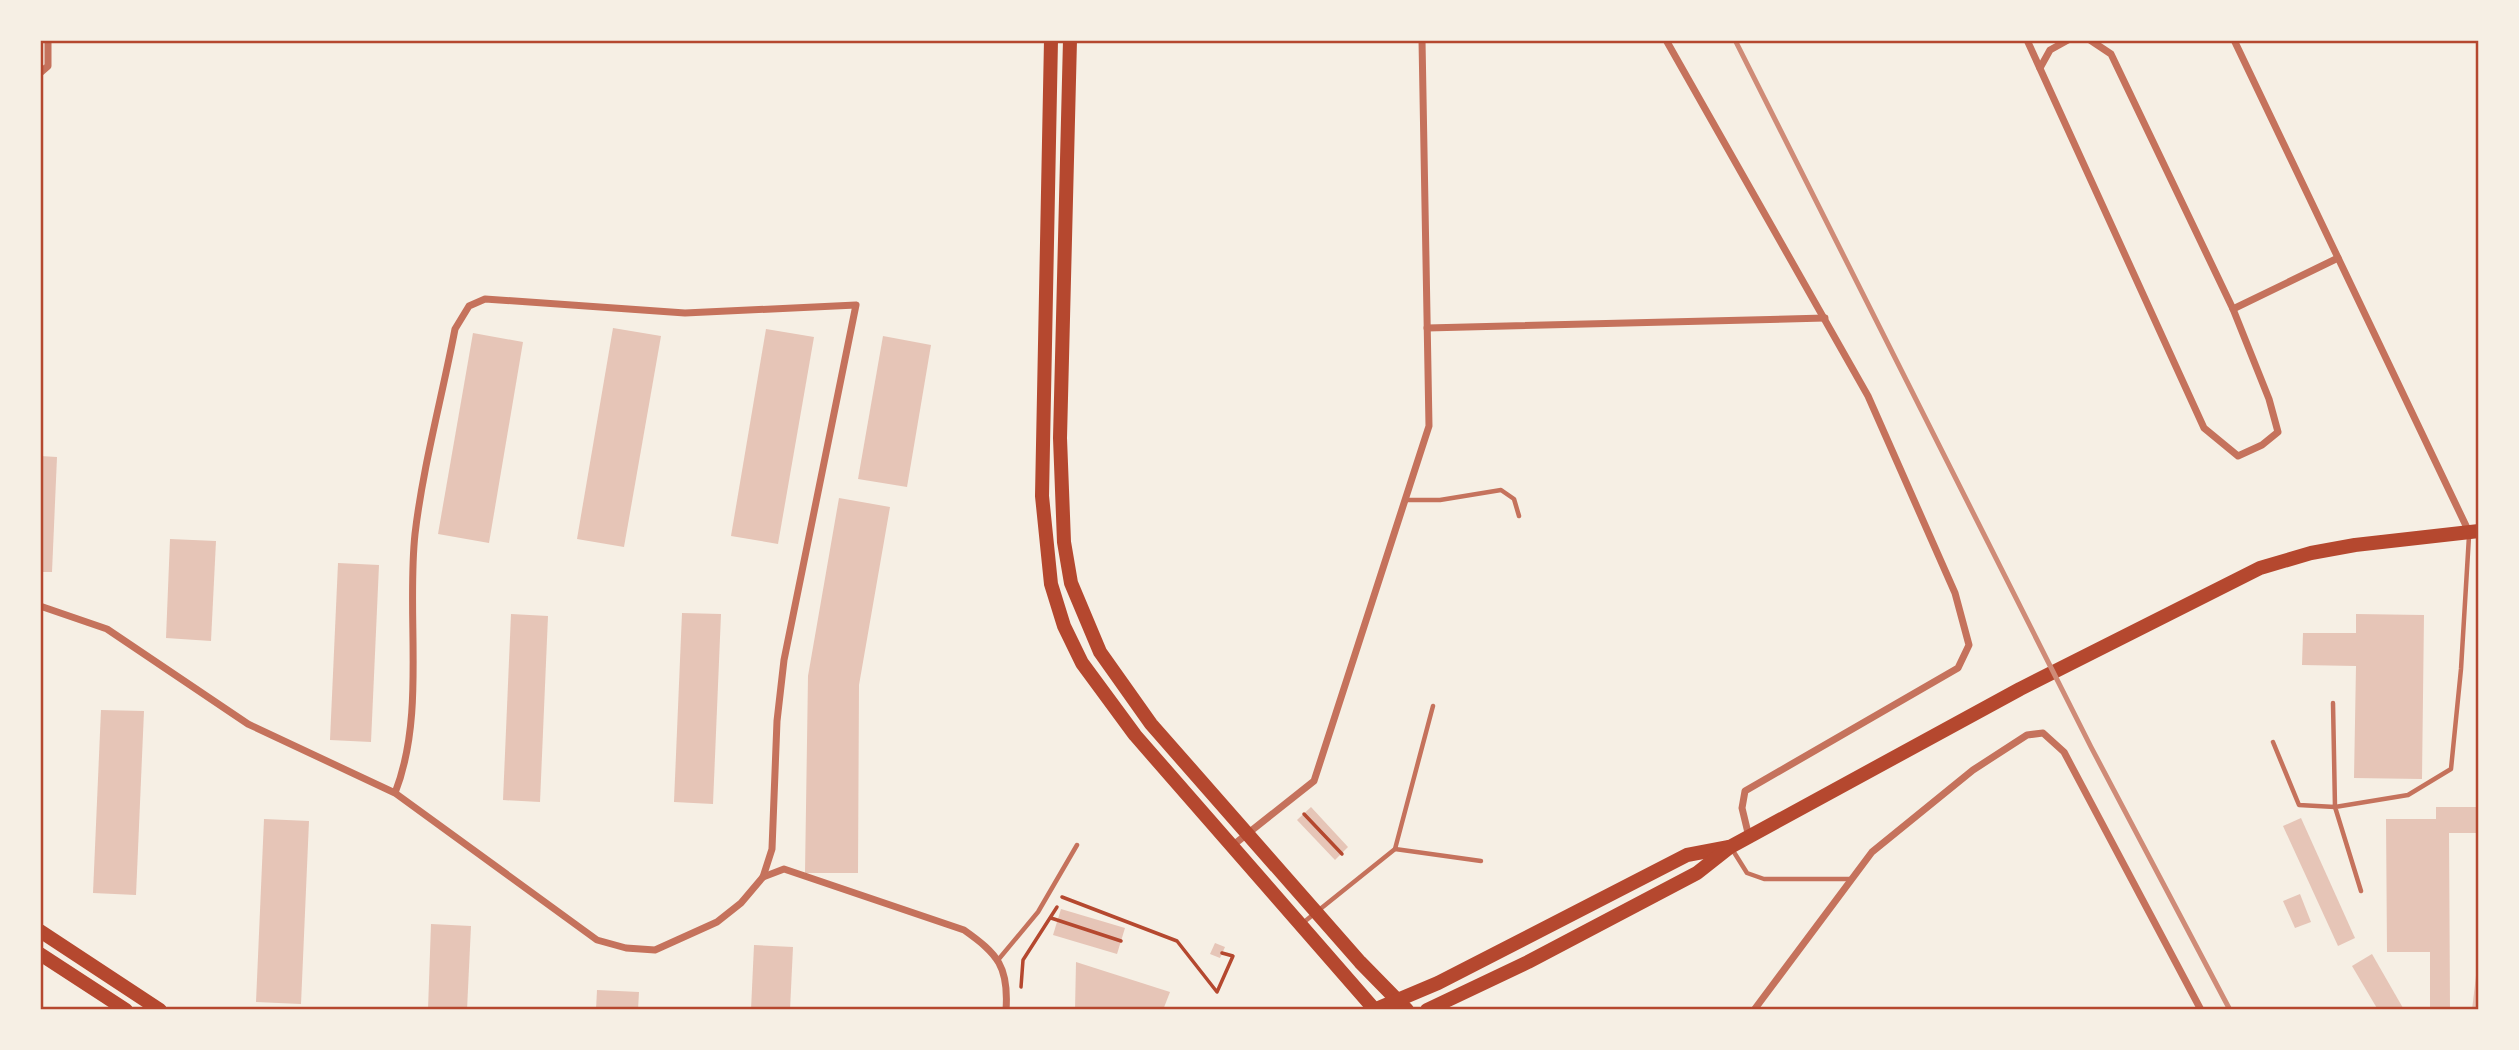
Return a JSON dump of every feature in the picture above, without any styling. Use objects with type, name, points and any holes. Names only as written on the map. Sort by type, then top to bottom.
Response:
[{"type":"main road","points":[[1051,40],[1042,496],[1051,584],[1064,626],[1082,663],[1106,698],[1375,1010],[1402,1005],[1687,855],[1730,847]]},
{"type":"main road","points":[[1070,40],[1060,438],[1064,542],[1071,583],[1095,642],[1124,690],[1247,834],[1402,1005]]},
{"type":"main road","points":[[1427,1010],[1674,886],[1697,873],[1730,847],[2020,689],[2260,568],[2311,553],[2355,545],[2474,532]]},
{"type":"main road","points":[[40,932],[160,1010]]},
{"type":"main road","points":[[40,954],[126,1010]]},
{"type":"street","points":[[40,73],[48,66],[48,40]]},
{"type":"street","points":[[1232,846],[1314,781],[1429,426],[1422,40]]},
{"type":"street","points":[[1666,40],[1868,396],[1955,593],[1969,645],[1958,668],[1745,791],[1742,808],[1749,837]]},
{"type":"street","points":[[2027,40],[2204,428],[2238,456],[2262,445],[2278,432],[2269,399],[2233,309],[2111,54],[2090,40]]},
{"type":"street","points":[[2040,68],[2050,50],[2068,40]]},
{"type":"street","points":[[2235,40],[2338,258],[2474,532]]},
{"type":"street","points":[[2233,309],[2338,258]]},
{"type":"street","points":[[40,606],[107,629],[248,724],[395,793],[550,909],[597,940],[626,948],[655,950],[692,936],[733,909],[763,877],[772,849],[777,721],[784,660],[856,305],[685,313],[485,299],[469,306],[455,330],[415,534],[410,733],[404,769],[395,793]]},
{"type":"street","points":[[1427,328],[1825,318]]},
{"type":"street","points":[[1754,1010],[1872,852],[1973,770],[2027,735],[2043,733],[2064,752],[2202,1010]]},
{"type":"street","points":[[763,877],[784,869],[954,926],[988,946],[999,960],[1006,975],[1006,1010]]},
{"type":"lane","points":[[1405,500],[1440,500],[1501,490],[1514,499],[1519,516]]},
{"type":"lane","points":[[2273,742],[2299,805],[2335,807],[2408,795],[2451,769],[2474,532]]},
{"type":"lane","points":[[2333,703],[2335,807],[2361,891]]},
{"type":"lane","points":[[1301,925],[1395,849],[1433,706]]},
{"type":"lane","points":[[999,960],[1038,912],[1077,845]]},
{"type":"lane","points":[[1730,847],[1747,873],[1764,879],[1853,879]]},
{"type":"lane","points":[[1395,849],[1481,861]]},
{"type":"path","points":[[1304,814],[1342,854]]},
{"type":"path","points":[[1021,990],[1023,960],[1062,896],[1178,941],[1217,992],[1233,956],[1222,953]]},
{"type":"path","points":[[1051,918],[1121,941]]},
{"type":"building","points":[[613,328],[661,336],[624,547],[577,539]]},
{"type":"building","points":[[766,329],[814,337],[778,544],[731,536]]},
{"type":"building","points":[[473,333],[523,342],[489,543],[438,534]]},
{"type":"building","points":[[883,336],[931,345],[907,487],[858,479]]},
{"type":"building","points":[[40,456],[57,457],[52,572],[40,572]]},
{"type":"building","points":[[839,498],[890,507],[859,685],[858,873],[805,873],[808,676]]},
{"type":"building","points":[[170,539],[216,541],[211,641],[166,638]]},
{"type":"building","points":[[338,563],[379,565],[371,742],[330,740]]},
{"type":"building","points":[[682,613],[721,614],[713,804],[674,802]]},
{"type":"building","points":[[511,614],[548,616],[540,802],[503,800]]},
{"type":"building","points":[[2356,614],[2424,615],[2422,779],[2354,778],[2356,666],[2302,665],[2303,633],[2356,633]]},
{"type":"building","points":[[101,710],[144,711],[136,895],[93,893]]},
{"type":"building","points":[[1311,807],[1348,847],[1335,860],[1297,820]]},
{"type":"building","points":[[2436,807],[2479,807],[2479,833],[2449,833],[2450,1010],[2430,1010],[2430,952],[2387,952],[2386,819],[2436,819]]},
{"type":"building","points":[[2301,818],[2355,938],[2338,946],[2283,826]]},
{"type":"building","points":[[264,819],[309,821],[301,1004],[256,1002]]},
{"type":"building","points":[[2300,894],[2311,922],[2295,928],[2283,901]]},
{"type":"building","points":[[1061,909],[1125,928],[1117,954],[1053,935]]},
{"type":"building","points":[[431,924],[471,926],[467,1010],[428,1010]]},
{"type":"building","points":[[1215,943],[1225,947],[1220,958],[1210,954]]},
{"type":"building","points":[[754,945],[793,947],[790,1010],[751,1010]]},
{"type":"building","points":[[2372,954],[2403,1008],[2400,1010],[2378,1010],[2352,966]]},
{"type":"building","points":[[1076,962],[1170,992],[1163,1010],[1075,1010]]},
{"type":"building","points":[[2477,967],[2479,1010],[2472,1010]]},
{"type":"building","points":[[597,990],[639,992],[638,1010],[596,1010]]},
{"type":"railway","points":[[1735,40],[2091,747],[2230,1010]]}]
